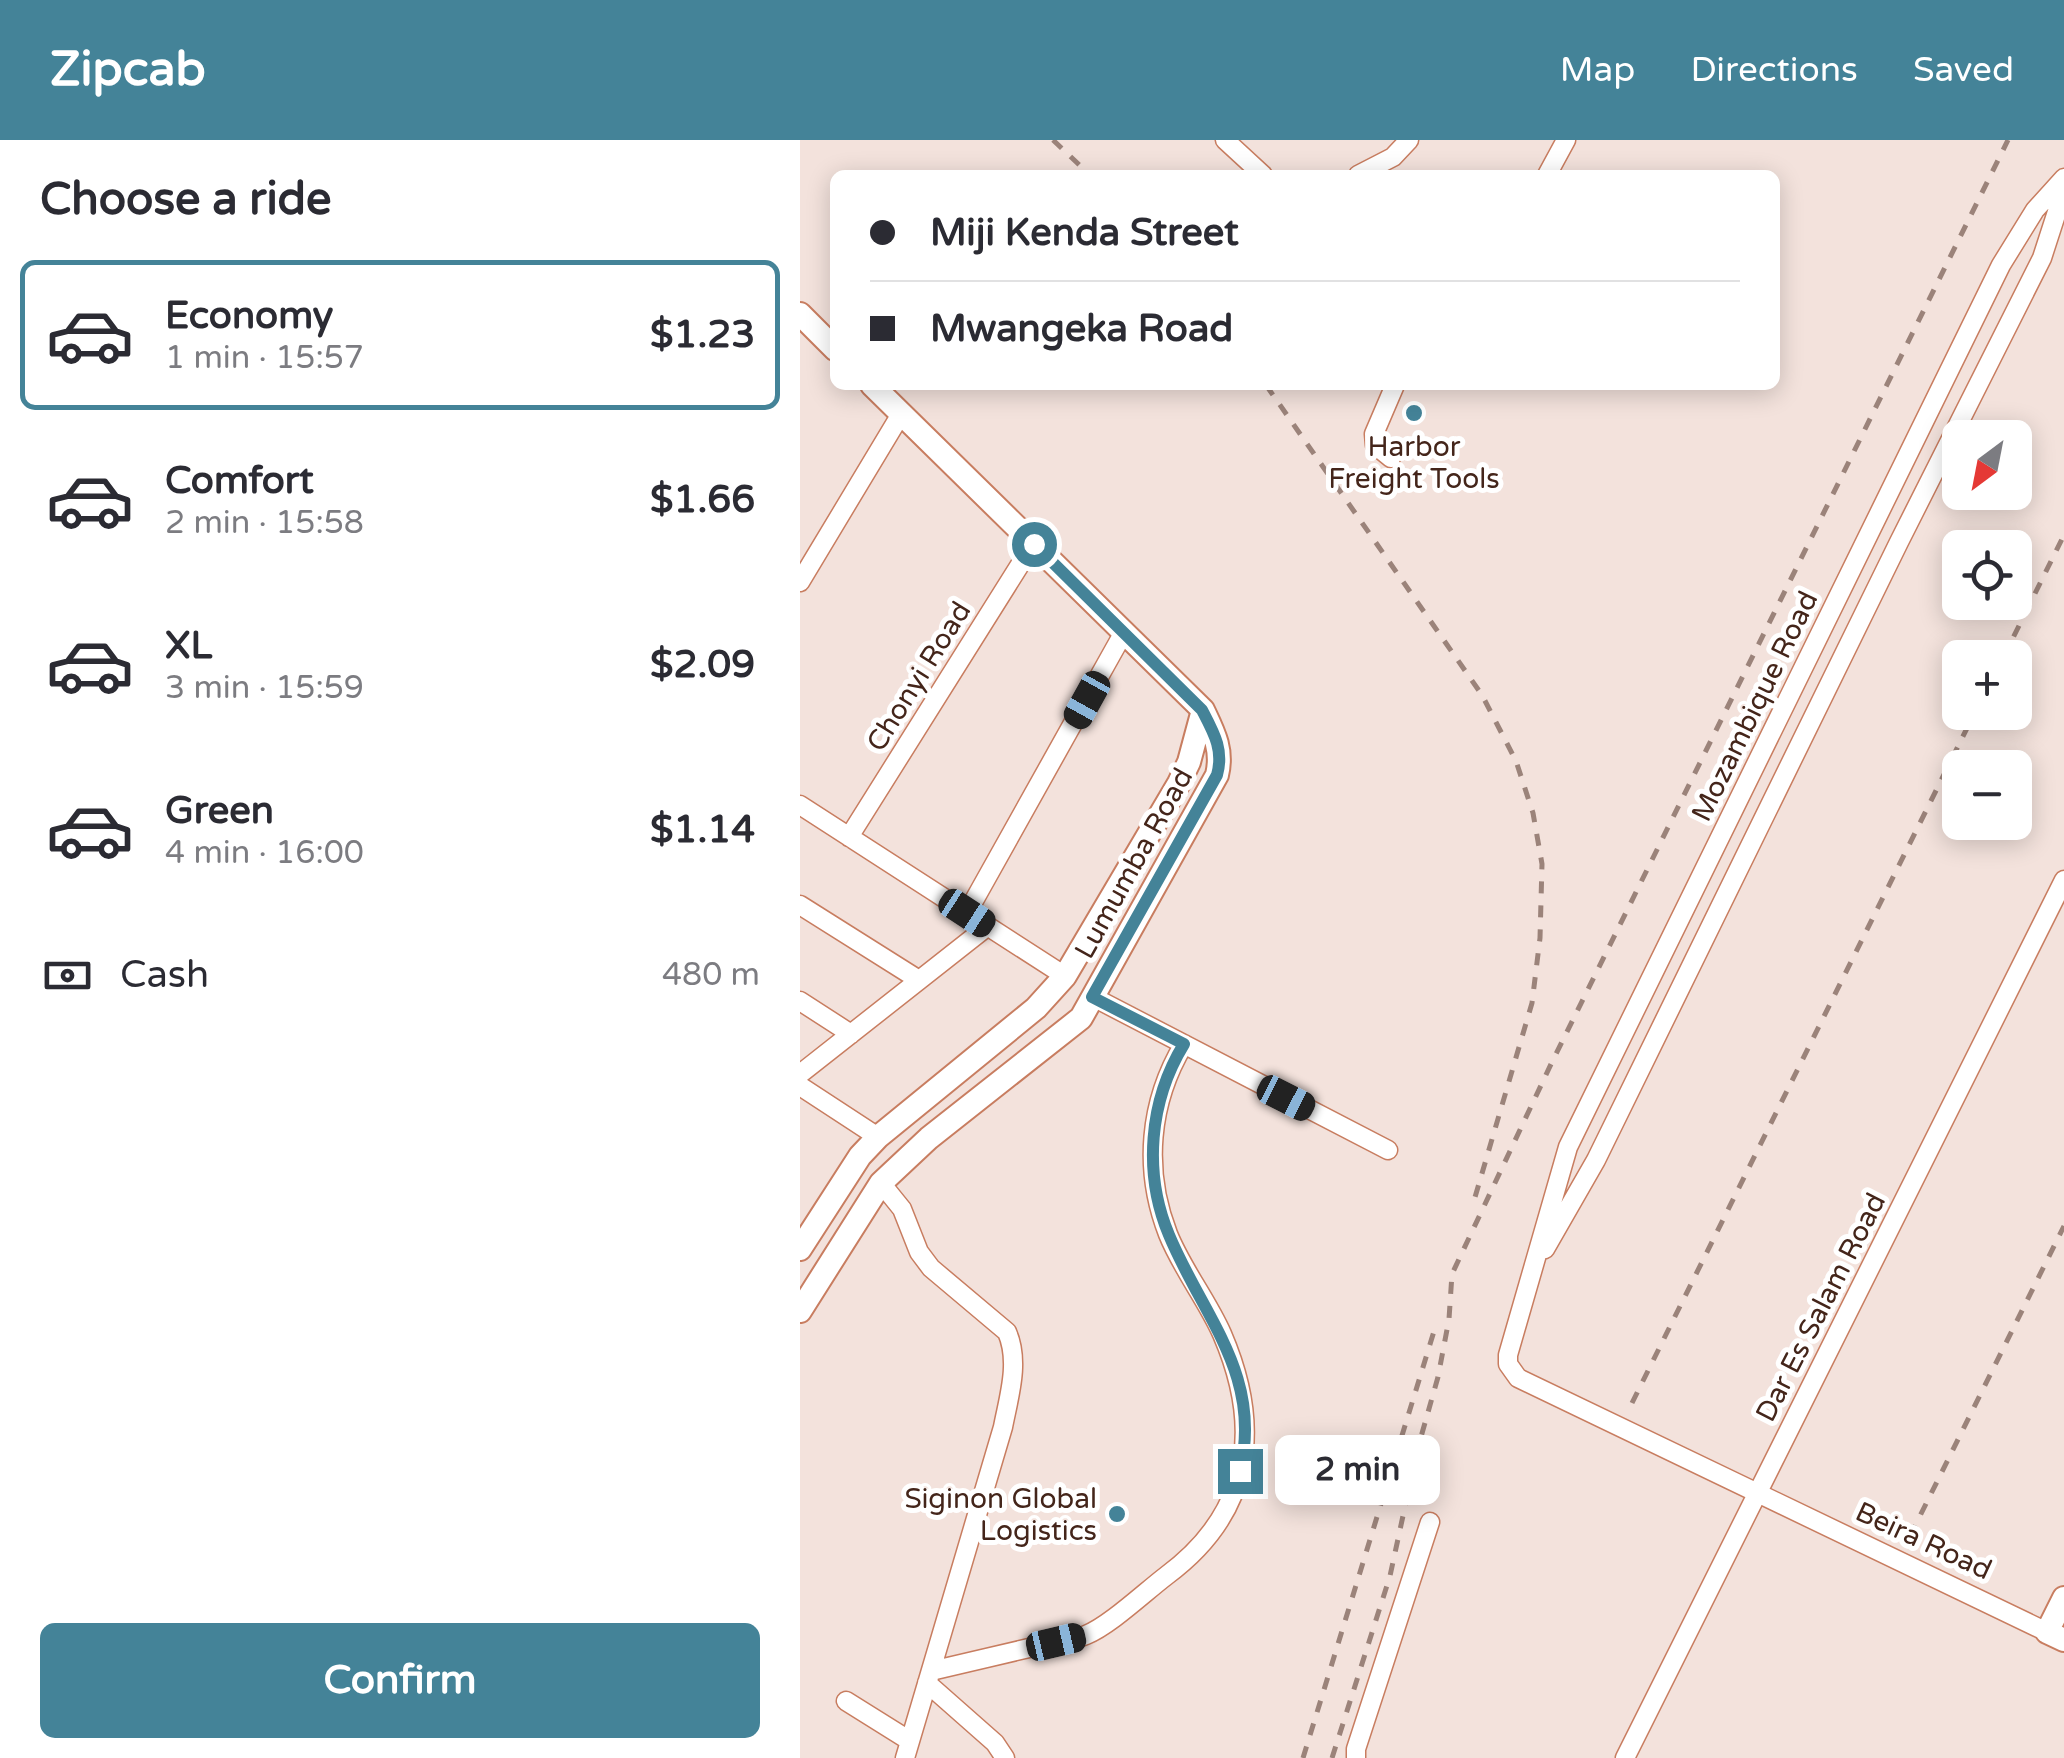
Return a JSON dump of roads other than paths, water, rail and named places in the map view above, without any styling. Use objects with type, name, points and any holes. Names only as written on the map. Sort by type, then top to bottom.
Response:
[{"type":"main road","points":[[800,314],[830,344]]},
{"type":"main road","points":[[877,390],[1202,710]]},
{"type":"main road","name":"Lumumba Road","points":[[800,1249],[860,1156],[878,1137],[1036,1008],[1064,976],[1149,837],[1189,762],[1202,710]]},
{"type":"main road","name":"Lumumba Road","points":[[800,1311],[881,1183],[930,1138],[1081,1018],[1217,775],[1221,758],[1202,710]]},
{"type":"main road","points":[[2056,1636],[2064,1598]]},
{"type":"street","points":[[1225,140],[1258,170]]},
{"type":"street","points":[[1366,170],[1393,157],[1409,140]]},
{"type":"street","points":[[1550,170],[1566,140]]},
{"type":"street","name":"Mozambique Road","points":[[1757,1494],[1518,1378],[1508,1364],[1508,1355],[1568,1146],[2002,265],[2035,210],[2064,178]]},
{"type":"street","name":"Mozambique Road","points":[[1529,1275],[1596,1160],[2042,258],[2064,190]]},
{"type":"street","points":[[1391,458],[1375,445],[1374,434],[1393,390]]},
{"type":"street","points":[[800,582],[902,414]]},
{"type":"street","name":"Chonyi Road","points":[[849,837],[1034,544]]},
{"type":"street","points":[[967,913],[1124,632]]},
{"type":"street","points":[[800,806],[1064,976]]},
{"type":"street","points":[[1149,837],[1174,852]]},
{"type":"street","name":"Dar Es Salam Road","points":[[1626,1758],[2064,880]]},
{"type":"street","points":[[800,905],[919,980]]},
{"type":"street","points":[[800,1074],[988,926]]},
{"type":"street","points":[[1092,997],[1388,1150]]},
{"type":"street","points":[[800,1001],[851,1034]]},
{"type":"street","points":[[929,1677],[1088,1635],[1205,1543],[1235,1494],[1246,1447],[1246,1413],[1237,1374],[1221,1331],[1168,1233],[1156,1187],[1152,1146],[1166,1074],[1184,1044]]},
{"type":"street","points":[[800,1086],[878,1137]]},
{"type":"street","points":[[846,1700],[907,1750],[1004,1428],[1012,1379],[1013,1346],[1007,1332],[931,1268],[919,1252],[897,1200],[881,1183]]},
{"type":"street","name":"Beira Road","points":[[1757,1494],[2056,1636]]},
{"type":"street","points":[[1356,1758],[1378,1675],[1430,1522]]},
{"type":"street","points":[[929,1677],[996,1743],[1005,1758]]},
{"type":"railway","points":[[1053,140],[1085,170]]},
{"type":"railway","points":[[1332,1758],[1390,1576],[1417,1451],[1438,1377],[1449,1319],[1452,1274],[1552,1062],[2008,140]]},
{"type":"railway","points":[[1269,390],[1482,695],[1516,761],[1533,813],[1542,864],[1540,938],[1532,1003],[1473,1204]]},
{"type":"railway","points":[[2012,640],[2064,535]]},
{"type":"railway","points":[[1632,1403],[1966,730]]},
{"type":"railway","points":[[1910,1536],[2064,1226]]},
{"type":"railway","points":[[1303,1758],[1435,1328]]},
{"type":"place","name":"Harbor Freight Tools","points":[[1414,413]]},
{"type":"place","name":"Siginon Global Logistics","points":[[1117,1514]]}]
